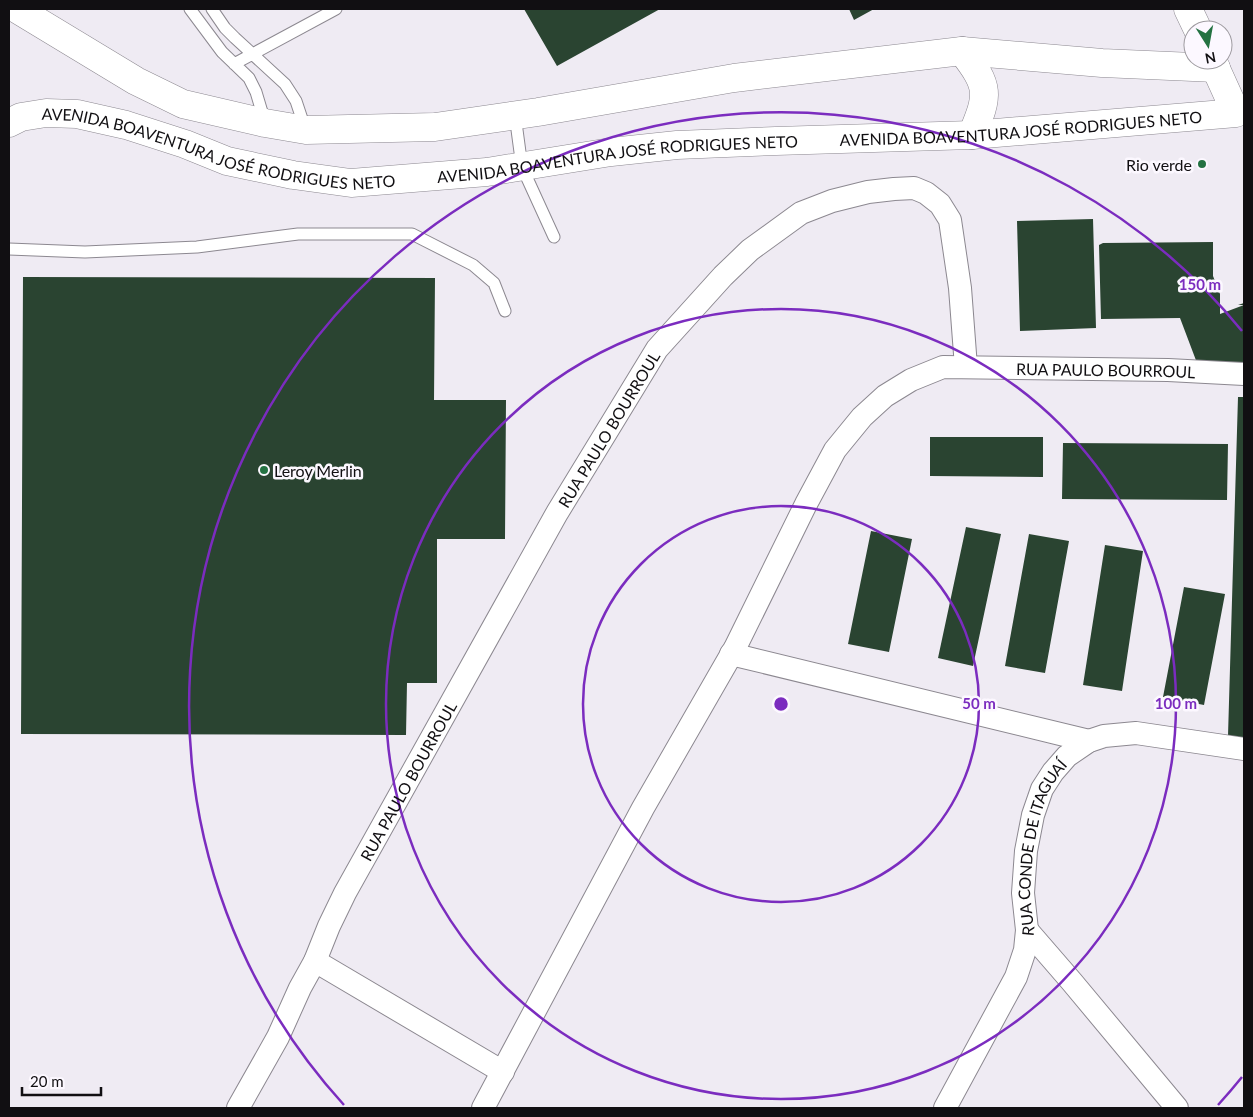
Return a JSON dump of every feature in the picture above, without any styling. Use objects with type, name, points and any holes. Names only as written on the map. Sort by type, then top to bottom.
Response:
[{"type":"street","name":"AVENIDA BOAVENTURA JOSÉ RODRIGUES NETO","points":[[19,17],[136,81],[183,104],[265,123],[306,130],[436,127],[515,116],[734,78],[962,51],[1102,63],[1183,64]]},
{"type":"street","points":[[962,51],[979,74],[984,87],[983,109],[972,135]]},
{"type":"street","points":[[1217,70],[1242,118]]},
{"type":"street","name":"AVENIDA BOAVENTURA JOSÉ RODRIGUES NETO","points":[[13,118],[46,112],[77,114],[126,124],[185,144],[227,161],[293,175],[351,183],[487,172],[612,152],[677,145],[972,135],[1242,118]]},
{"type":"street","name":"RUA PAULO BOURROUL","points":[[238,1108],[278,1037],[349,885],[557,513],[657,349],[723,276],[743,257],[801,213],[832,201],[868,192],[914,188],[926,192],[940,204],[950,220],[960,288],[966,367]]},
{"type":"street","name":"RUA PAULO BOURROUL","points":[[483,1108],[643,808],[731,654],[835,450],[862,417],[885,396],[911,380],[943,367],[1168,370],[1244,374]]},
{"type":"street","points":[[731,654],[1088,741]]},
{"type":"street","name":"RUA CONDE DE ITAGUAÍ","points":[[945,1108],[1016,977],[1025,950],[1027,930],[1024,893],[1026,851],[1033,815],[1042,789],[1053,772],[1067,756],[1088,741],[1104,736],[1136,733],[1244,749]]},
{"type":"street","points":[[1027,930],[1177,1108]]},
{"type":"street","points":[[315,960],[503,1072]]},
{"type":"lane","points":[[190,9],[222,52],[249,78],[256,92],[265,123]]},
{"type":"lane","points":[[212,9],[230,33],[285,84],[296,101],[306,130]]},
{"type":"lane","points":[[234,64],[336,9]]},
{"type":"lane","points":[[515,116],[522,167],[554,237]]},
{"type":"lane","points":[[9,249],[85,252],[197,247],[298,234],[412,234],[472,265],[494,283],[505,311]]},
{"type":"building","points":[[524,9],[660,9],[557,66]]},
{"type":"building","points":[[849,9],[874,9],[854,20]]},
{"type":"building","points":[[1093,219],[1096,328],[1020,331],[1017,221]]},
{"type":"building","points":[[1213,242],[1213,276],[1220,294],[1220,314],[1244,305],[1244,362],[1197,363],[1180,318],[1101,319],[1099,245],[1103,243]]},
{"type":"building","name":"Leroy Merlin","points":[[23,277],[435,278],[434,400],[506,400],[505,539],[437,539],[437,683],[407,683],[406,735],[21,734]]},
{"type":"building","points":[[1238,397],[1244,397],[1244,738],[1228,736]]},
{"type":"building","points":[[930,437],[1043,437],[1043,477],[930,476]]},
{"type":"building","points":[[1063,443],[1228,444],[1227,500],[1062,499]]},
{"type":"building","points":[[966,527],[1001,534],[973,666],[938,658]]},
{"type":"building","points":[[871,531],[912,539],[889,652],[848,644]]},
{"type":"building","points":[[1029,534],[1069,541],[1045,673],[1005,666]]},
{"type":"building","points":[[1105,545],[1143,551],[1122,691],[1083,685]]},
{"type":"building","points":[[1184,587],[1225,594],[1204,705],[1163,697]]},
{"type":"place","name":"Rio verde","points":[[1202,164]]},
{"type":"place","name":"Leroy Merlin","points":[[264,470]]}]
